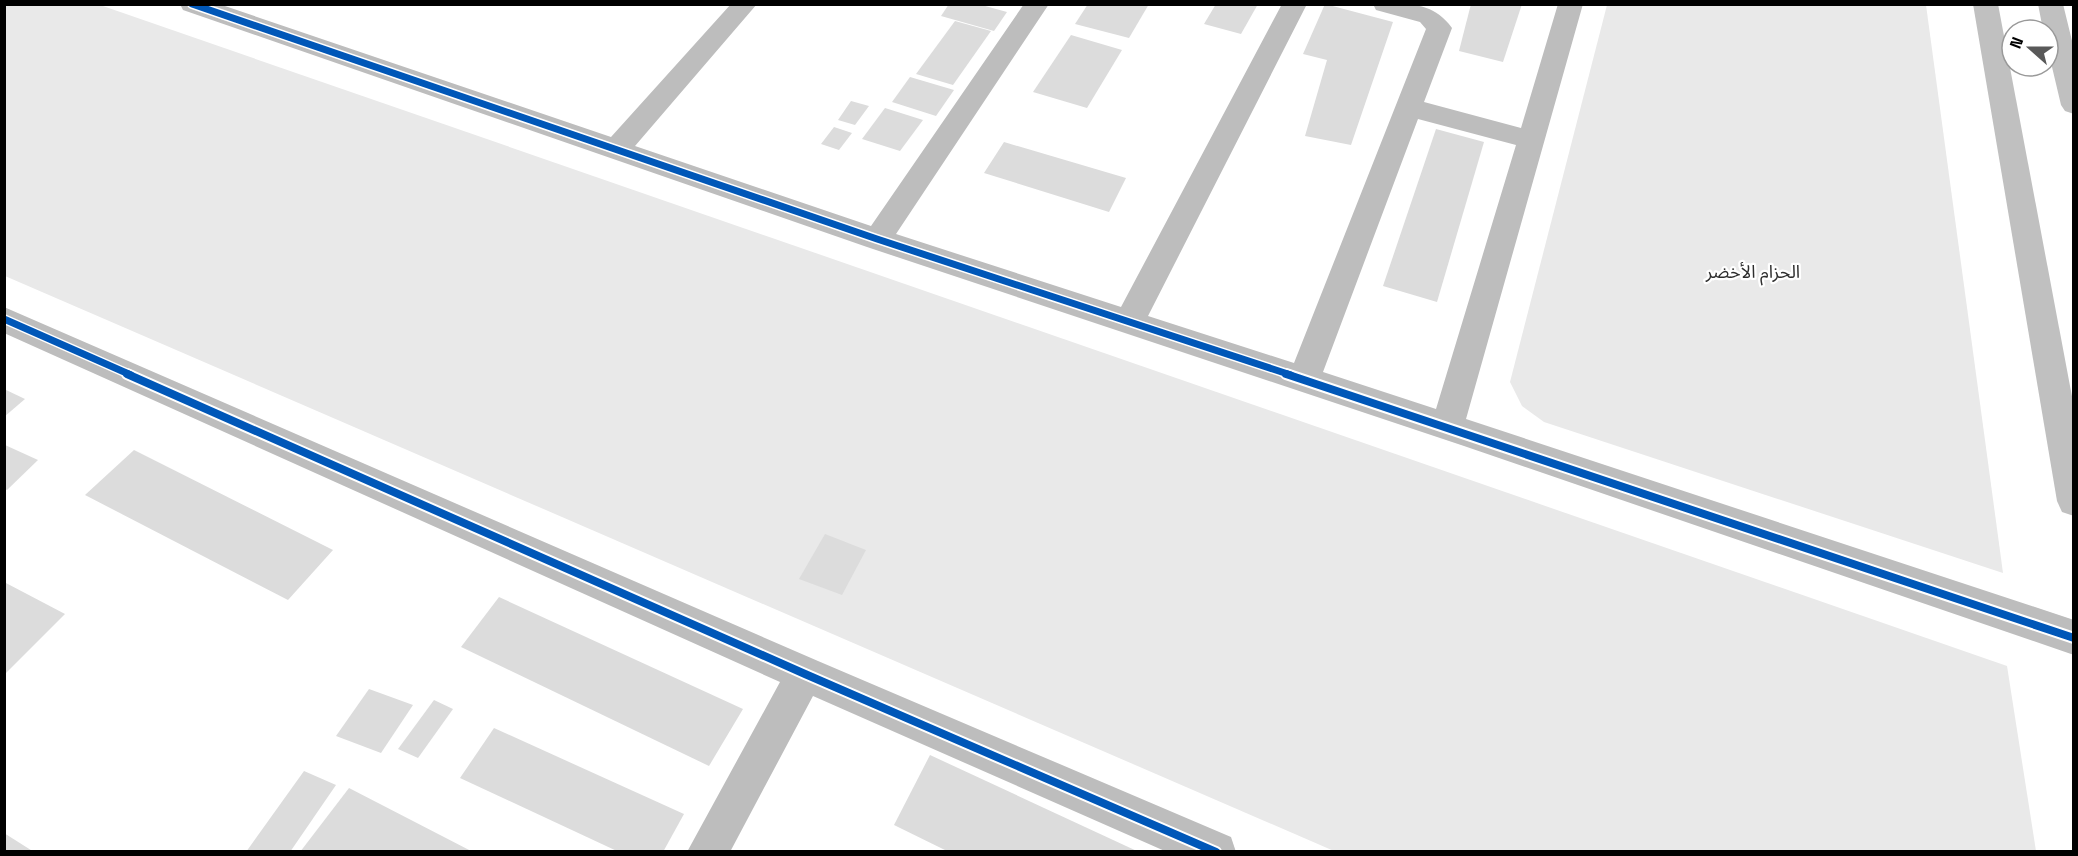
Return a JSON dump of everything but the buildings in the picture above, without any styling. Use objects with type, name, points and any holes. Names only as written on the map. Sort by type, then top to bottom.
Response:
[{"type":"main road","points":[[1984,4],[2073,501]]},
{"type":"main road","points":[[2050,4],[2073,105]]},
{"type":"street","points":[[192,4],[877,239],[1447,426],[2073,638]]},
{"type":"street","points":[[617,148],[745,4]]},
{"type":"street","points":[[877,239],[1037,4]]},
{"type":"street","points":[[1129,322],[1295,4]]},
{"type":"street","points":[[1304,379],[1439,28],[1430,16],[1385,4]]},
{"type":"street","points":[[1447,426],[1571,4]]},
{"type":"street","points":[[1408,107],[1531,140]]},
{"type":"street","points":[[4,319],[805,674],[1216,852]]},
{"type":"street","points":[[707,852],[805,674]]},
{"type":"green space","points":[[5,5],[100,5],[2007,666],[2036,851],[1334,851],[5,276]]},
{"type":"green space","name":"الحزام الأخضر","points":[[1607,5],[1926,5],[2003,573],[1544,422],[1522,406],[1510,382]]},
{"type":"cycle path","points":[[192,4],[877,239],[1464,432],[2074,638]]},
{"type":"cycle path","points":[[4,319],[805,674],[1216,852]]}]
